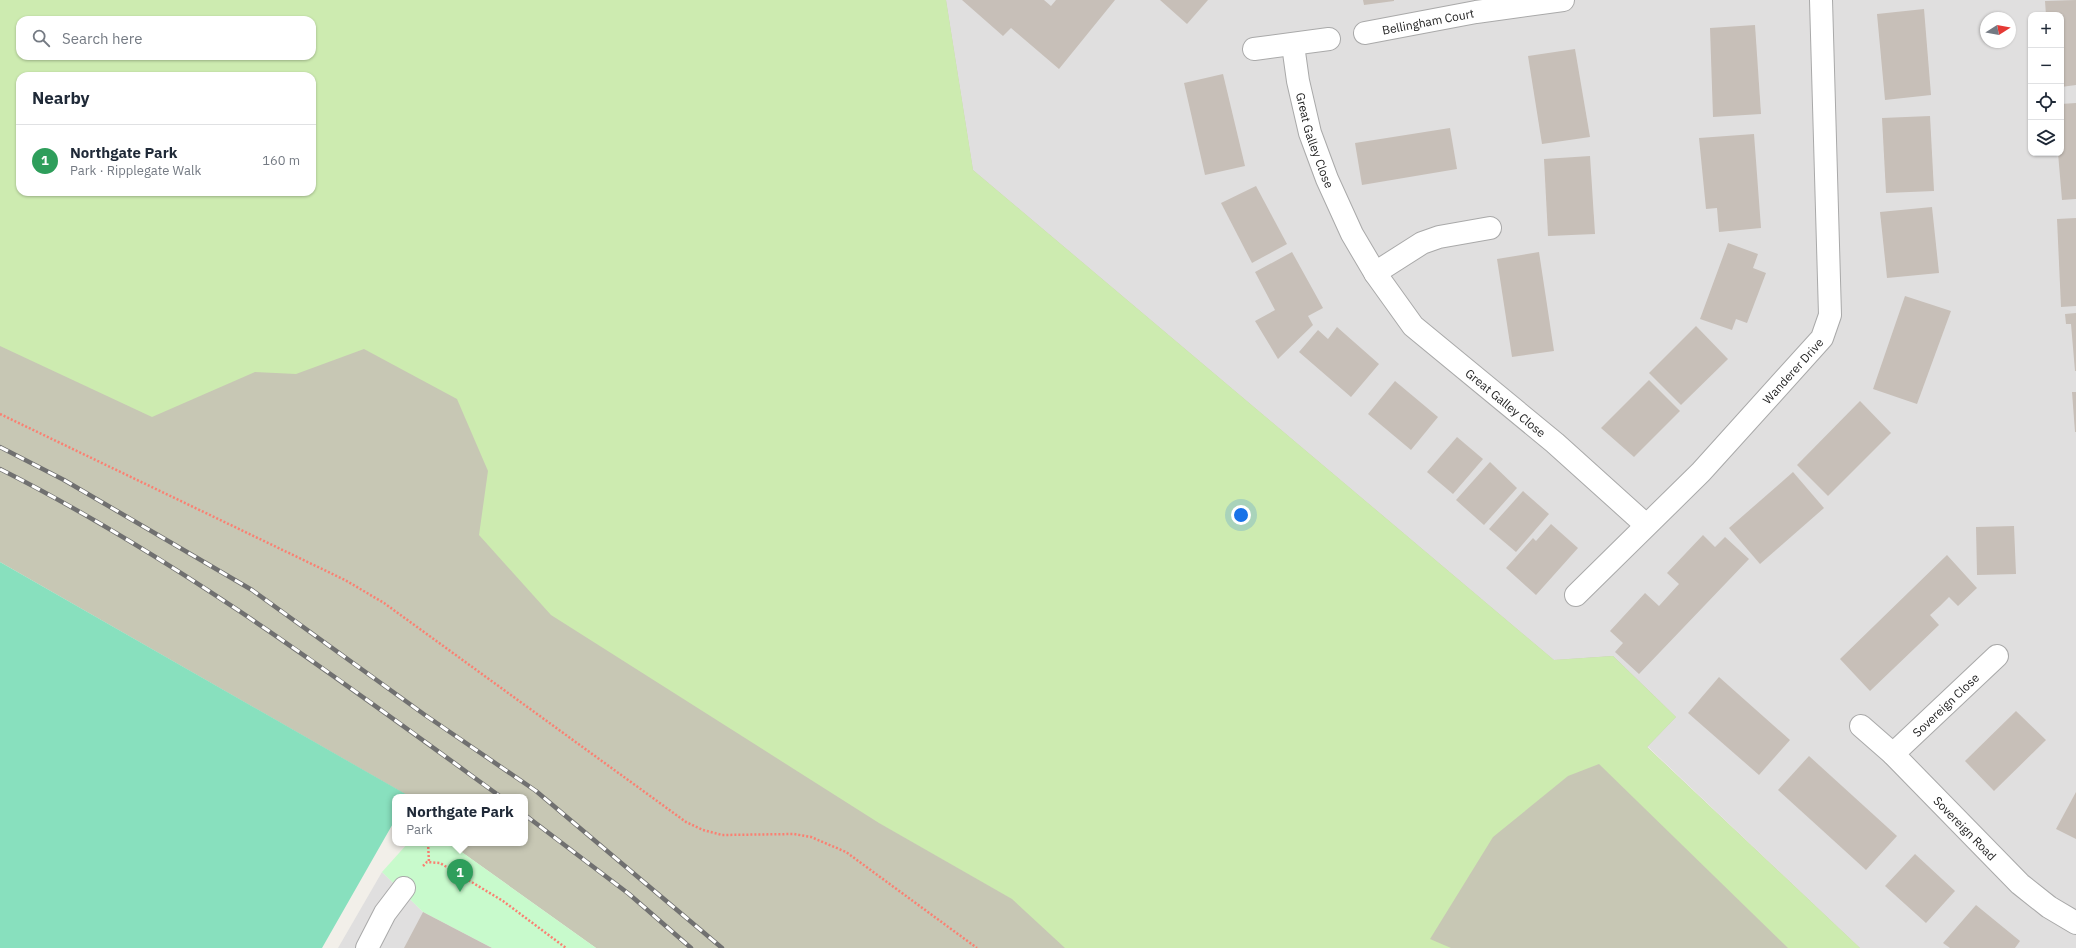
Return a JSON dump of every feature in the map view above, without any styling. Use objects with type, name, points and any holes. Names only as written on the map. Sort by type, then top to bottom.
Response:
[{"type":"street","name":"Bellingham Court","points":[[1365,33],[1476,12],[1563,0]]},
{"type":"street","name":"Wanderer Drive","points":[[1576,595],[1701,472],[1822,338],[1830,315],[1821,0]]},
{"type":"street","points":[[1254,49],[1329,39]]},
{"type":"street","name":"Great Galley Close","points":[[1293,45],[1298,81],[1310,133],[1330,186],[1352,234],[1375,273],[1413,326],[1555,442],[1646,525]]},
{"type":"street","points":[[1375,273],[1422,243],[1439,237],[1490,228]]},
{"type":"street","name":"Sovereign Close","points":[[1893,754],[1997,656]]},
{"type":"street","name":"Sovereign Road","points":[[1861,726],[1893,754],[2020,884],[2049,907],[2076,922]]},
{"type":"street","points":[[367,948],[385,914],[404,888]]},
{"type":"path","points":[[0,414],[345,580],[384,603],[686,822],[703,830],[722,835],[794,834],[811,837],[846,852],[977,948]]},
{"type":"path","points":[[428,846],[428,862]]},
{"type":"path","points":[[404,888],[414,874],[428,862],[440,863],[503,902],[566,948]]},
{"type":"shaded area","points":[[0,0],[946,0],[973,170],[1554,660],[1613,656],[1676,717],[1647,747],[1860,948],[596,948],[453,846],[528,846],[528,794],[405,794],[0,562]]},
{"type":"shaded area","points":[[946,0],[2076,0],[2076,948],[1860,948],[1647,746],[1676,717],[1613,657],[1554,660],[973,170]]},
{"type":"shaded area","points":[[382,872],[423,912],[492,948],[338,948]]},
{"type":"green space","points":[[0,0],[946,0],[973,170],[1554,660],[1613,656],[1676,717],[1647,747],[1860,948],[1788,948],[1599,764],[1568,776],[1493,837],[1430,939],[1451,948],[1065,948],[1012,899],[879,823],[551,615],[479,535],[488,471],[457,399],[364,349],[296,374],[255,372],[152,417],[0,346]]},
{"type":"green space","points":[[0,562],[406,794],[392,794],[392,825],[322,948],[0,948]]},
{"type":"green space","points":[[405,846],[453,846],[596,948],[492,948],[423,912],[382,872]]},
{"type":"building","points":[[962,0],[1044,0],[1051,6],[1056,0],[1115,0],[1059,69],[1011,28],[1003,36]]},
{"type":"building","points":[[1160,0],[1208,0],[1187,24]]},
{"type":"building","points":[[1363,0],[1394,0],[1394,1],[1364,5]]},
{"type":"building","points":[[2076,0],[2076,85],[2064,87],[2064,12],[2046,12],[2045,1]]},
{"type":"building","points":[[1924,9],[1931,95],[1885,100],[1877,14]]},
{"type":"building","points":[[1755,25],[1761,114],[1713,117],[1710,28]]},
{"type":"building","points":[[1575,49],[1590,137],[1542,144],[1528,56]]},
{"type":"building","points":[[1223,74],[1245,166],[1205,175],[1184,83]]},
{"type":"building","points":[[2076,103],[2076,199],[2062,200],[2058,156],[2064,156],[2064,104]]},
{"type":"building","points":[[1930,116],[1934,191],[1886,193],[1882,118]]},
{"type":"building","points":[[1450,128],[1457,169],[1362,185],[1355,143]]},
{"type":"building","points":[[1754,134],[1761,228],[1719,232],[1717,208],[1706,209],[1699,138]]},
{"type":"building","points":[[1590,156],[1595,234],[1548,236],[1544,159]]},
{"type":"building","points":[[1256,186],[1287,244],[1252,263],[1221,203]]},
{"type":"building","points":[[1932,207],[1939,273],[1887,278],[1880,212]]},
{"type":"building","points":[[2076,218],[2076,306],[2061,307],[2057,219]]},
{"type":"building","points":[[1728,243],[1758,254],[1753,268],[1766,273],[1747,323],[1736,319],[1732,330],[1700,319]]},
{"type":"building","points":[[1292,252],[1323,308],[1308,316],[1313,325],[1278,359],[1255,321],[1275,310],[1255,272]]},
{"type":"building","points":[[1539,252],[1554,351],[1512,357],[1497,259]]},
{"type":"building","points":[[1905,296],[1951,311],[1917,404],[1873,389]]},
{"type":"building","points":[[2076,313],[2075,371],[2071,324],[2066,324],[2065,314]]},
{"type":"building","points":[[1696,326],[1728,359],[1681,405],[1649,373]]},
{"type":"building","points":[[1337,327],[1379,364],[1351,397],[1299,352],[1318,330],[1328,339]]},
{"type":"building","points":[[1649,380],[1680,411],[1634,457],[1601,428]]},
{"type":"building","points":[[1395,381],[1438,417],[1411,450],[1368,414]]},
{"type":"building","points":[[2072,392],[2076,392],[2076,432],[2075,432]]},
{"type":"building","points":[[1860,401],[1891,433],[1828,496],[1797,465]]},
{"type":"building","points":[[1457,437],[1483,459],[1453,494],[1427,472]]},
{"type":"building","points":[[1490,462],[1517,488],[1484,525],[1456,500]]},
{"type":"building","points":[[1793,472],[1824,508],[1760,564],[1729,528]]},
{"type":"building","points":[[1523,491],[1549,514],[1516,552],[1489,529]]},
{"type":"building","points":[[1551,524],[1578,548],[1536,595],[1506,568],[1533,538],[1536,541]]},
{"type":"building","points":[[2014,526],[2016,574],[1977,575],[1976,527]]},
{"type":"building","points":[[1703,535],[1715,547],[1725,537],[1749,559],[1639,674],[1615,652],[1623,643],[1610,631],[1645,593],[1659,606],[1679,584],[1667,573]]},
{"type":"building","points":[[1947,555],[1977,588],[1958,606],[1949,597],[1930,615],[1939,625],[1870,691],[1840,659]]},
{"type":"building","points":[[1719,677],[1790,740],[1759,775],[1688,713]]},
{"type":"building","points":[[2016,711],[2046,740],[1994,791],[1965,761]]},
{"type":"building","points":[[1809,756],[1897,836],[1866,870],[1778,790]]},
{"type":"building","points":[[2076,792],[2076,839],[2056,829]]},
{"type":"building","points":[[1915,854],[1955,891],[1926,923],[1885,886]]},
{"type":"building","points":[[1976,905],[2020,941],[2015,948],[1950,948],[1943,943]]},
{"type":"building","points":[[423,912],[492,948],[404,948]]},
{"type":"railway","points":[[0,447],[64,480],[252,590],[425,715],[536,791],[722,948]]},
{"type":"railway","points":[[0,469],[66,504],[194,581],[319,666],[497,794]]},
{"type":"railway","points":[[528,817],[629,894],[691,948]]},
{"type":"place","name":"Northgate Park","points":[[460,892]]}]
